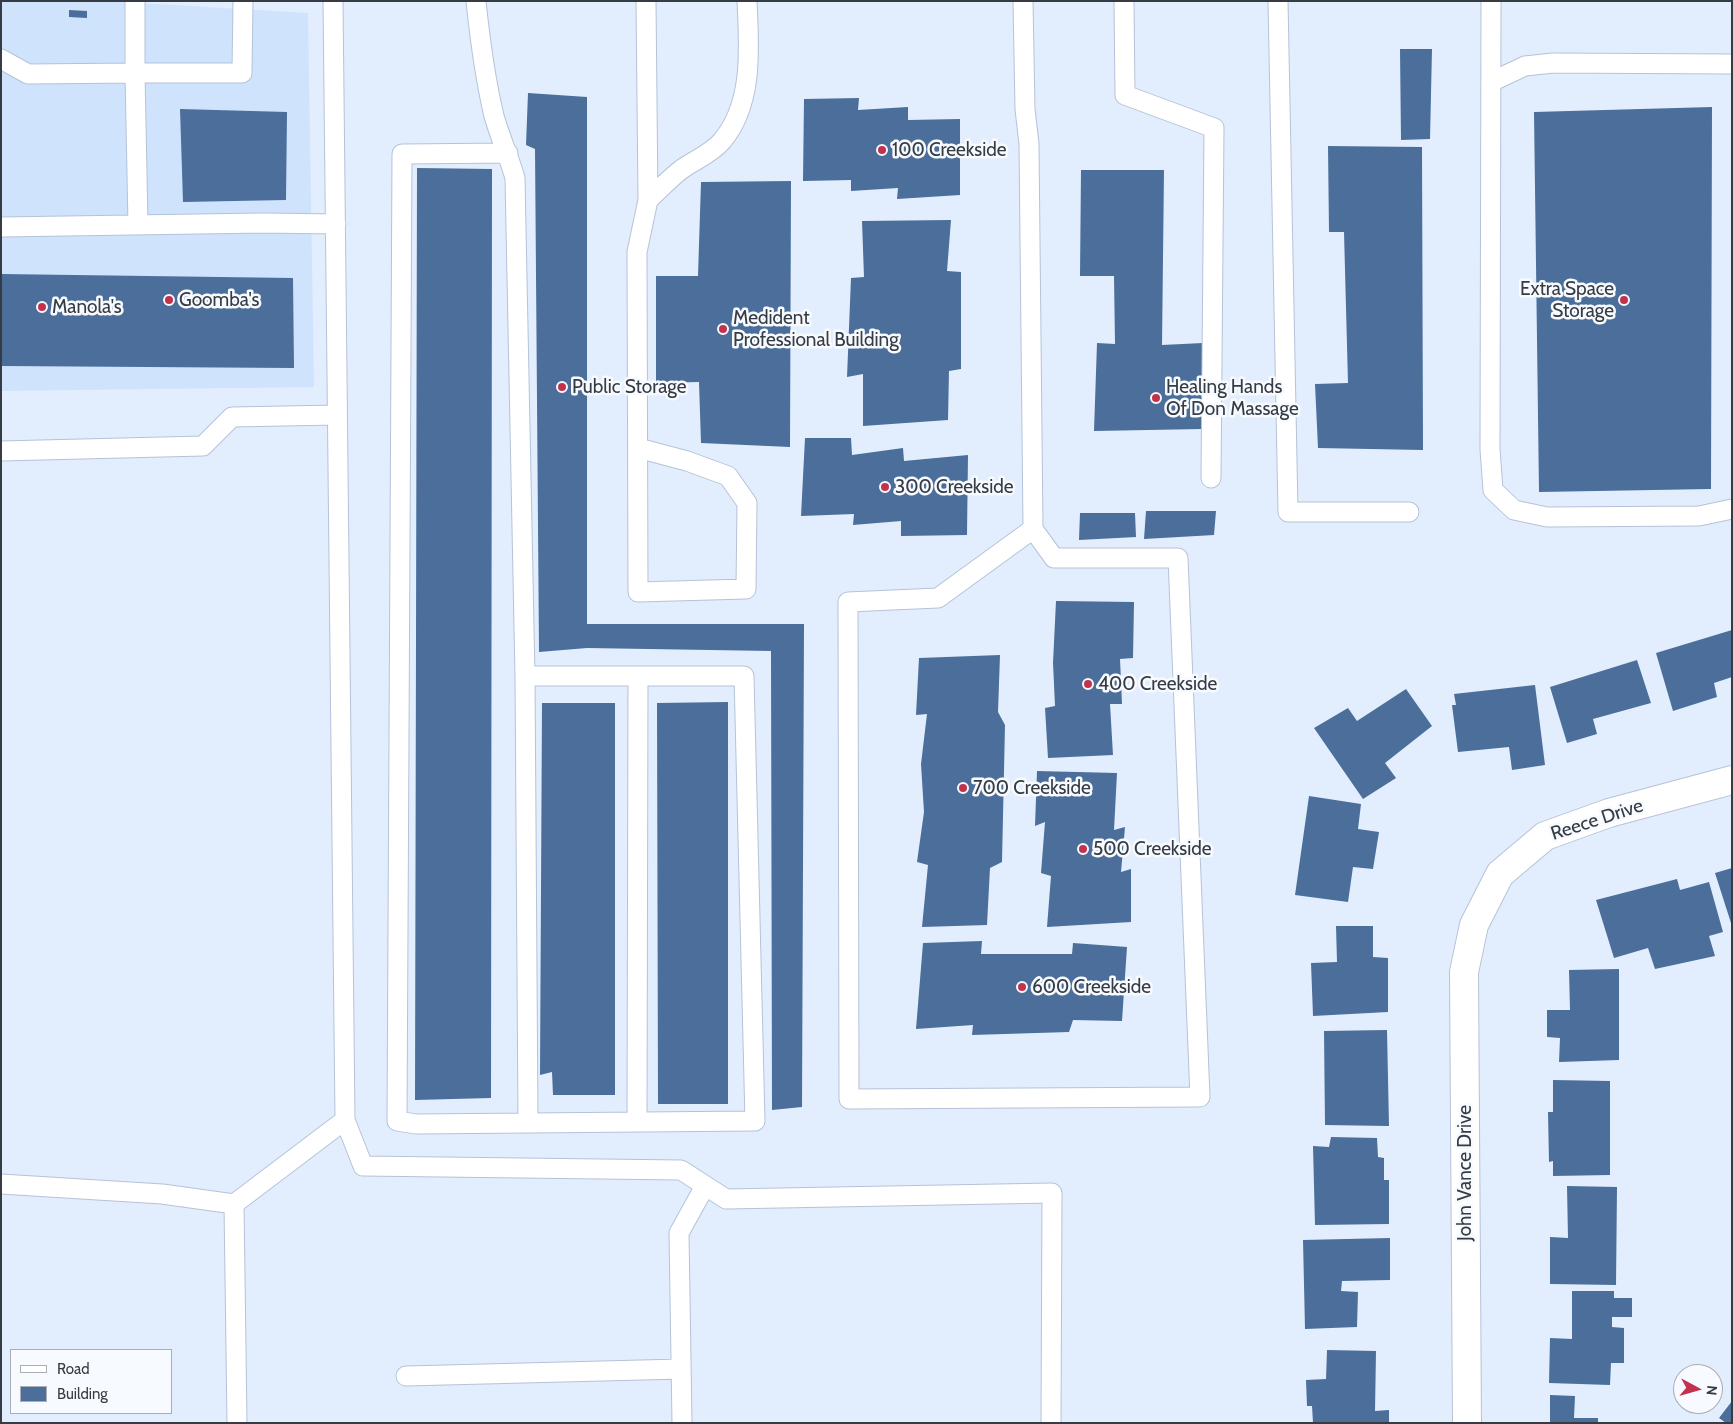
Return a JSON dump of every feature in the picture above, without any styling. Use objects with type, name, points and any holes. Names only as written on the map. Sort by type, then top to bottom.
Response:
[{"type":"street","name":"Reece Drive","points":[[1474,925],[1500,874],[1545,836],[1609,814],[1732,780]]},
{"type":"street","name":"John Vance Drive","points":[[1467,1423],[1464,972],[1474,925]]},
{"type":"lane","points":[[135,1],[138,225]]},
{"type":"lane","points":[[1,59],[28,74],[242,74],[243,1]]},
{"type":"lane","points":[[334,1],[345,1120],[363,1166],[681,1170],[726,1199],[1052,1193],[1050,1423]]},
{"type":"lane","points":[[476,1],[480,45],[494,117],[508,153],[515,178],[525,676],[528,1123]]},
{"type":"lane","points":[[638,448],[687,461],[728,476],[747,502],[746,589],[638,592],[637,252],[648,200],[646,1]]},
{"type":"lane","points":[[648,200],[682,170],[704,156],[722,141],[736,118],[745,86],[749,54],[748,1]]},
{"type":"lane","points":[[1023,1],[1025,109],[1029,144],[1033,529],[1054,558],[1178,558],[1200,1096],[849,1100],[848,602],[938,598],[1033,529]]},
{"type":"lane","points":[[1124,1],[1126,95],[1214,128],[1211,478]]},
{"type":"lane","points":[[1278,1],[1288,512],[1409,512]]},
{"type":"lane","points":[[1491,1],[1490,449],[1494,490],[1514,510],[1547,517],[1699,516],[1732,509]]},
{"type":"lane","points":[[1491,82],[1525,66],[1553,63],[1732,64]]},
{"type":"lane","points":[[508,153],[402,154],[397,1121],[416,1124],[755,1121],[744,676],[525,676]]},
{"type":"lane","points":[[1,227],[336,224]]},
{"type":"lane","points":[[1,451],[203,446],[232,417],[337,415]]},
{"type":"lane","points":[[637,1122],[638,676]]},
{"type":"lane","points":[[1,1184],[162,1194],[234,1204],[345,1120]]},
{"type":"lane","points":[[682,1423],[679,1233],[705,1186]]},
{"type":"lane","points":[[234,1204],[237,1423]]},
{"type":"lane","points":[[406,1376],[681,1370]]},
{"type":"shaded area","points":[[1,1],[106,1],[308,13],[314,387],[1,391]]},
{"type":"building","points":[[69,10],[87,11],[87,18],[69,17]]},
{"type":"building","points":[[1400,49],[1432,49],[1430,139],[1401,140]]},
{"type":"building","points":[[528,93],[587,97],[587,624],[804,624],[802,1107],[772,1110],[771,651],[587,648],[539,652],[535,149],[526,145]]},
{"type":"building","name":"100 Creekside","points":[[859,98],[858,110],[908,107],[908,120],[960,119],[960,195],[897,199],[898,188],[851,191],[851,180],[803,181],[804,99]]},
{"type":"building","name":"Extra Space Storage","points":[[1712,107],[1711,489],[1539,492],[1534,112]]},
{"type":"building","points":[[180,109],[287,112],[286,200],[183,202]]},
{"type":"building","points":[[1328,146],[1422,147],[1423,450],[1318,448],[1315,384],[1348,383],[1344,232],[1329,232]]},
{"type":"building","points":[[417,168],[492,169],[491,1098],[415,1100]]},
{"type":"building","points":[[1081,170],[1164,170],[1162,345],[1203,343],[1202,429],[1094,431],[1097,343],[1115,344],[1114,276],[1080,276]]},
{"type":"building","name":"Medident Professional Building","points":[[791,181],[790,447],[701,443],[699,382],[656,383],[656,276],[698,276],[701,182]]},
{"type":"building","points":[[951,220],[947,271],[961,272],[961,369],[949,371],[948,420],[863,426],[863,374],[847,377],[851,278],[864,277],[862,221]]},
{"type":"building","points":[[1,274],[293,278],[294,368],[1,366]]},
{"type":"building","name":"300 Creekside","points":[[805,438],[851,438],[852,455],[903,448],[904,461],[968,455],[967,535],[901,536],[901,521],[853,525],[854,514],[801,516]]},
{"type":"building","points":[[1146,511],[1216,511],[1214,535],[1144,539]]},
{"type":"building","points":[[1080,513],[1135,513],[1136,537],[1079,540]]},
{"type":"building","name":"400 Creekside","points":[[1056,601],[1134,602],[1133,658],[1120,659],[1122,704],[1110,704],[1113,755],[1048,758],[1045,708],[1055,706],[1053,663]]},
{"type":"building","points":[[1732,630],[1732,677],[1714,683],[1717,697],[1673,711],[1656,653]]},
{"type":"building","name":"700 Creekside","points":[[1000,655],[998,712],[1005,725],[1002,862],[990,868],[987,925],[922,927],[928,865],[917,862],[924,812],[921,764],[927,714],[916,715],[919,658]]},
{"type":"building","points":[[1637,660],[1651,703],[1593,719],[1597,734],[1567,743],[1550,687]]},
{"type":"building","points":[[1535,685],[1545,765],[1512,770],[1509,747],[1458,752],[1452,705],[1456,705],[1454,694]]},
{"type":"building","points":[[1406,689],[1432,726],[1385,763],[1396,778],[1363,799],[1314,728],[1348,708],[1357,721]]},
{"type":"building","points":[[728,702],[728,1104],[658,1104],[657,703]]},
{"type":"building","points":[[542,703],[615,703],[615,1095],[553,1095],[552,1072],[540,1075]]},
{"type":"building","name":"500 Creekside","points":[[1037,771],[1117,773],[1114,830],[1125,827],[1121,872],[1131,869],[1131,922],[1047,927],[1051,876],[1041,873],[1045,822],[1035,826]]},
{"type":"building","points":[[1309,796],[1361,804],[1358,829],[1379,832],[1373,869],[1353,867],[1348,902],[1295,895]]},
{"type":"building","points":[[1732,868],[1732,923],[1731,923],[1715,873]]},
{"type":"building","points":[[1677,879],[1680,890],[1709,882],[1723,932],[1709,936],[1715,956],[1655,969],[1648,948],[1614,958],[1596,900]]},
{"type":"building","points":[[1336,926],[1373,926],[1373,957],[1388,958],[1388,1012],[1313,1016],[1311,963],[1337,962]]},
{"type":"building","name":"600 Creekside","points":[[982,941],[981,954],[1072,954],[1073,943],[1127,947],[1122,1021],[1073,1020],[1069,1032],[972,1035],[973,1025],[916,1029],[923,943]]},
{"type":"building","points":[[1619,969],[1619,1060],[1559,1062],[1560,1038],[1547,1037],[1547,1010],[1570,1010],[1569,970]]},
{"type":"building","points":[[1387,1030],[1389,1126],[1325,1125],[1324,1031]]},
{"type":"building","points":[[1553,1080],[1610,1081],[1610,1175],[1553,1176],[1553,1161],[1549,1162],[1548,1112],[1553,1112]]},
{"type":"building","points":[[1331,1137],[1377,1138],[1378,1157],[1384,1158],[1384,1180],[1389,1180],[1389,1224],[1315,1225],[1313,1146],[1329,1147]]},
{"type":"building","points":[[1567,1186],[1617,1187],[1616,1285],[1550,1284],[1550,1237],[1568,1238]]},
{"type":"building","points":[[1390,1238],[1390,1280],[1342,1281],[1341,1291],[1358,1292],[1357,1327],[1305,1329],[1303,1240]]},
{"type":"building","points":[[1572,1291],[1614,1291],[1614,1298],[1632,1298],[1632,1317],[1612,1317],[1612,1327],[1624,1328],[1624,1363],[1611,1363],[1610,1385],[1549,1383],[1550,1338],[1572,1339]]},
{"type":"building","points":[[1327,1350],[1376,1351],[1375,1411],[1389,1410],[1389,1423],[1313,1423],[1312,1406],[1307,1406],[1306,1380],[1326,1379]]},
{"type":"building","points":[[1550,1395],[1575,1396],[1574,1418],[1598,1418],[1598,1423],[1550,1423]]},
{"type":"building","points":[[1732,1401],[1732,1423],[1726,1423],[1719,1418]]},
{"type":"place","name":"100 Creekside","points":[[882,150]]},
{"type":"place","name":"Goomba's","points":[[169,300]]},
{"type":"place","name":"Extra Space Storage","points":[[1624,300]]},
{"type":"place","name":"Manola's","points":[[42,307]]},
{"type":"place","name":"Medident Professional Building","points":[[723,329]]},
{"type":"place","name":"Public Storage","points":[[562,387]]},
{"type":"place","name":"Healing Hands Of Don Massage","points":[[1156,398]]},
{"type":"place","name":"300 Creekside","points":[[885,487]]},
{"type":"place","name":"400 Creekside","points":[[1088,684]]},
{"type":"place","name":"700 Creekside","points":[[963,788]]},
{"type":"place","name":"500 Creekside","points":[[1083,849]]},
{"type":"place","name":"600 Creekside","points":[[1022,987]]}]
